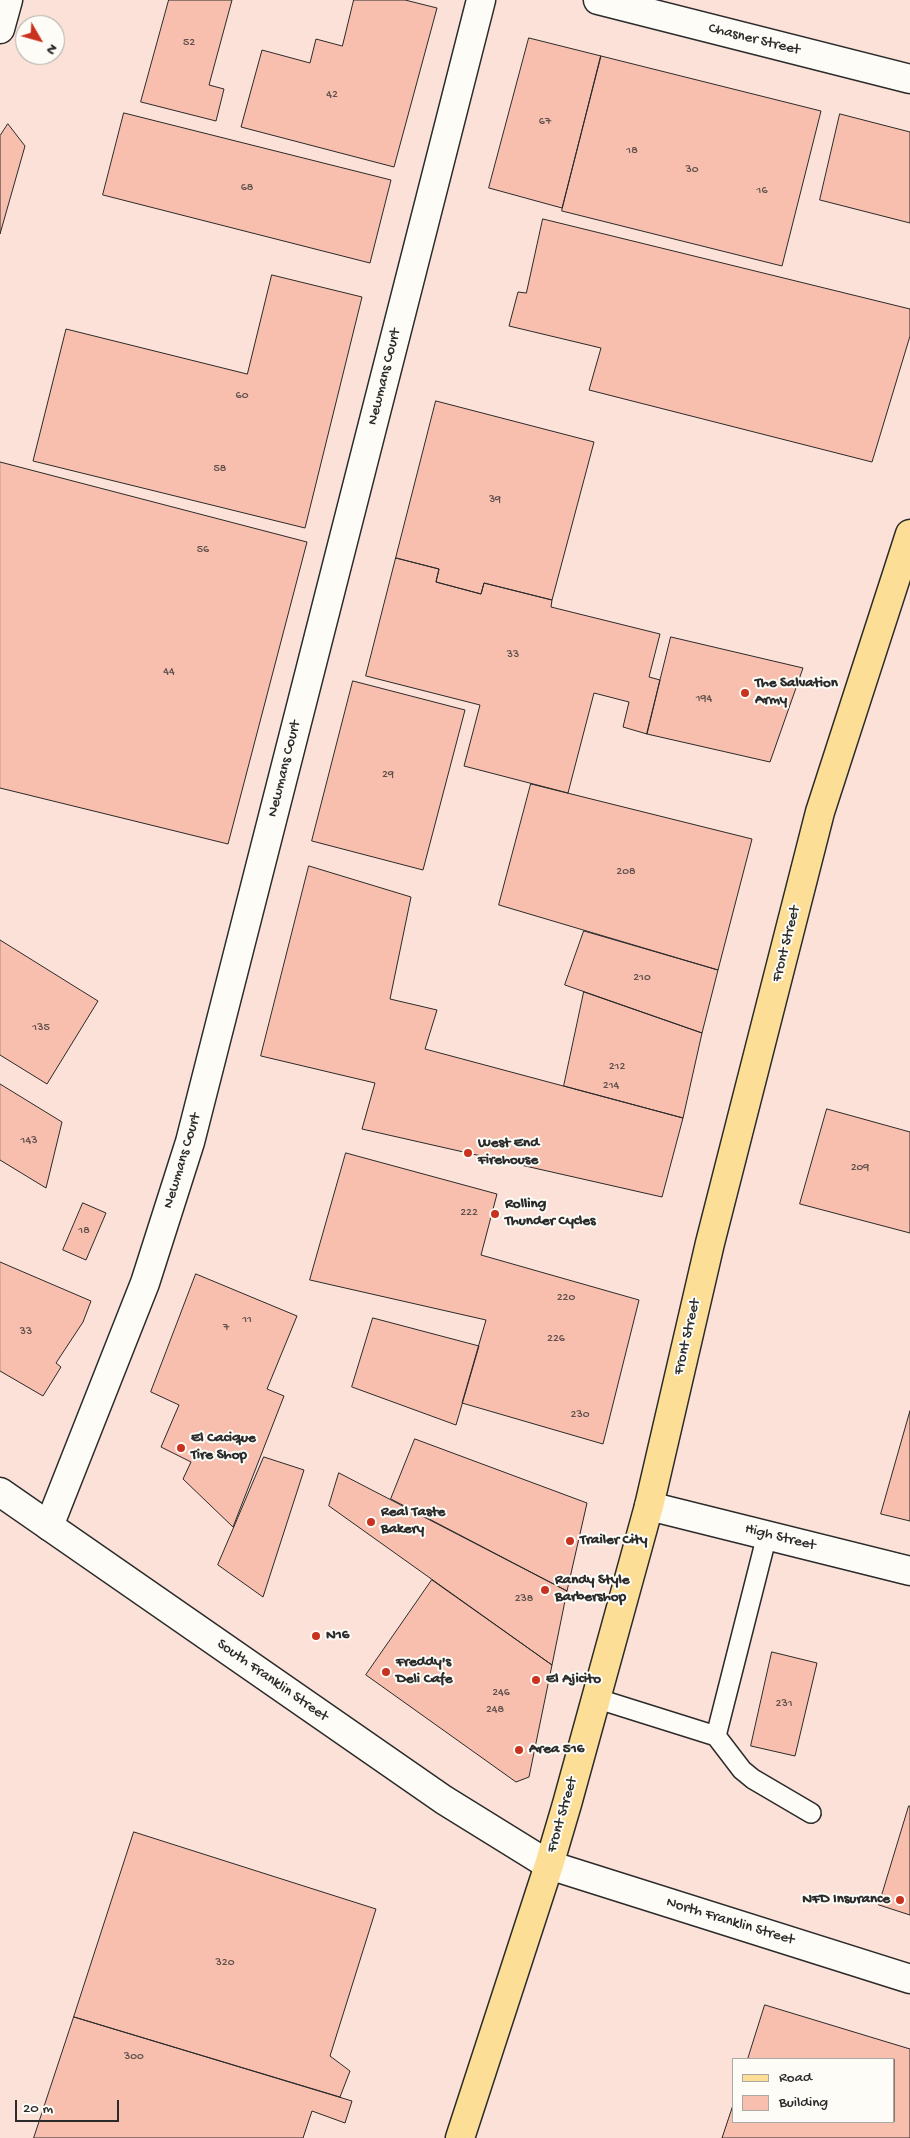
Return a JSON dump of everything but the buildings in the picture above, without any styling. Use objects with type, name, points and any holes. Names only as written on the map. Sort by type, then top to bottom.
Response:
[{"type":"main road","name":"Front Street","points":[[460,2138],[549,1865],[649,1506],[710,1243],[820,812],[910,534]]},
{"type":"street","points":[[0,29],[8,0]]},
{"type":"street","name":"Newmans Court","points":[[49,1526],[145,1283],[190,1142],[481,0]]},
{"type":"street","name":"Chasner Street","points":[[598,0],[910,80]]},
{"type":"street","name":"South Franklin Street","points":[[0,1492],[444,1800],[549,1865]]},
{"type":"street","name":"High Street","points":[[649,1506],[910,1571]]},
{"type":"street","name":"North Franklin Street","points":[[549,1865],[910,1979]]},
{"type":"lane","points":[[716,1736],[767,1535]]},
{"type":"lane","points":[[595,1698],[716,1736],[742,1770],[752,1779],[811,1813]]},
{"type":"shaded area","points":[[0,0],[910,0],[910,2138],[0,2138]]},
{"type":"place","name":"The Salvation Army","points":[[745,693]]},
{"type":"place","name":"West End Firehouse","points":[[468,1153]]},
{"type":"place","name":"Rolling Thunder Cycles","points":[[495,1214]]},
{"type":"place","name":"El Cacique Tire Shop","points":[[181,1448]]},
{"type":"place","name":"Real Taste Bakery","points":[[371,1522]]},
{"type":"place","name":"Trailer City","points":[[570,1541]]},
{"type":"place","name":"Randy Style Barbershop","points":[[545,1590]]},
{"type":"place","name":"N16","points":[[316,1636]]},
{"type":"place","name":"Freddy's Deli Cafe","points":[[386,1672]]},
{"type":"place","name":"El Ajicito","points":[[536,1680]]},
{"type":"place","name":"Area 516","points":[[519,1750]]},
{"type":"place","name":"NFD Insurance","points":[[900,1900]]}]
